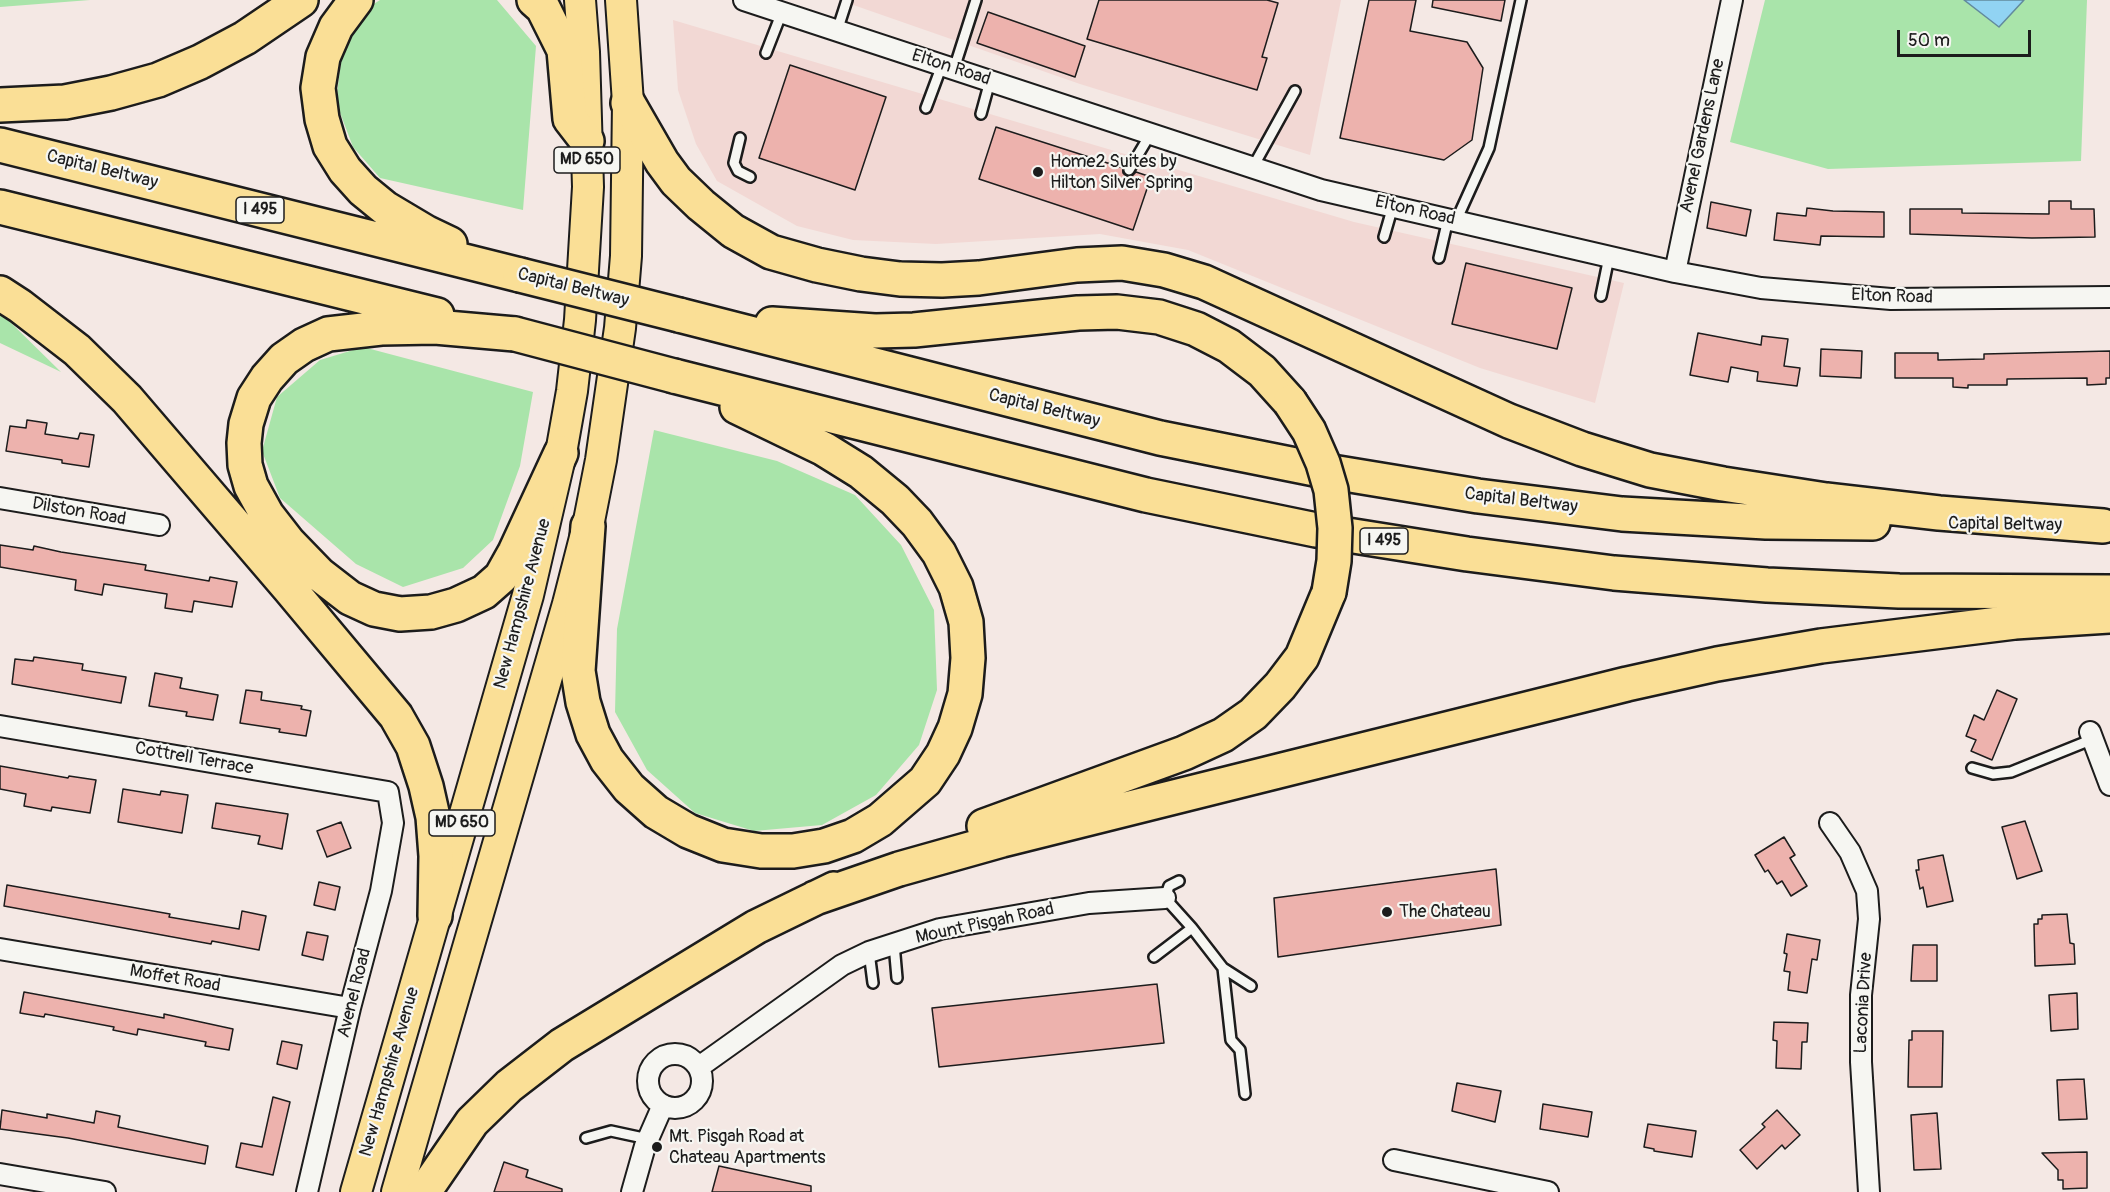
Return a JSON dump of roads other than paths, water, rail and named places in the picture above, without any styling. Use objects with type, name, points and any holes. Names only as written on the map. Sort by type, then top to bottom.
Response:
[{"type":"highway","points":[[0,105],[65,102],[111,93],[158,80],[200,62],[245,38],[301,0]]},
{"type":"highway","points":[[356,0],[336,27],[323,57],[318,88],[322,119],[330,146],[345,170],[363,190],[385,208],[427,233],[520,274]]},
{"type":"highway","points":[[534,0],[543,8],[564,50],[570,119],[587,141]]},
{"type":"highway","points":[[627,103],[676,181],[733,231],[780,255],[861,274],[910,279],[979,278],[1077,265],[1122,263],[1164,270],[1204,282],[1509,421],[1582,449],[1650,470],[1826,500],[2005,519],[2106,526]]},
{"type":"highway","name":"Capital Beltway","points":[[0,146],[520,274],[1160,438],[1320,470],[1478,496],[1622,514],[1692,519],[2106,526]]},
{"type":"highway","name":"I 495","points":[[0,207],[514,334],[1146,495],[1316,530],[1467,554],[1614,573],[1767,585],[1899,591],[2110,592]]},
{"type":"highway","points":[[0,292],[77,350],[127,399],[396,716],[413,746],[433,817],[436,856],[435,916]]},
{"type":"highway","points":[[424,1192],[472,1122],[509,1086],[562,1046],[756,927],[897,861],[985,825],[1184,753],[1223,735],[1253,714],[1280,686],[1302,657],[1329,592],[1334,561],[1335,528],[1331,490],[1309,431],[1290,402],[1262,371],[1229,346],[1196,329],[1159,317],[1117,312],[1078,313],[914,330],[874,331],[679,315]]},
{"type":"highway","points":[[514,334],[435,327],[381,328],[328,334],[304,345],[284,359],[267,378],[254,399],[246,424],[244,443],[245,465],[250,486],[267,515],[288,542],[319,574],[350,598],[374,609],[400,614],[431,612],[456,606],[484,592],[501,578],[561,453]]},
{"type":"highway","points":[[588,525],[578,671],[584,702],[593,734],[608,760],[629,788],[656,812],[688,831],[723,845],[793,851],[824,846],[853,836],[880,820],[925,782],[943,754],[955,728],[966,694],[968,658],[966,622],[956,587],[939,553],[918,523],[895,500],[861,472],[824,449],[674,376]]},
{"type":"highway","points":[[815,898],[899,869],[1002,840],[1717,664],[1821,646],[2004,623],[2110,616]]},
{"type":"main road","name":"New Hampshire Avenue","points":[[356,1192],[528,595],[561,453],[572,391],[580,320],[588,187],[580,0]]},
{"type":"main road","name":"MD 650","points":[[397,1192],[568,604],[588,525],[601,460],[620,328],[627,215],[627,103],[621,0]]},
{"type":"street","name":"Elton Road","points":[[744,0],[1321,190],[1675,272],[1761,288],[1891,299],[2110,297]]},
{"type":"street","name":"Avenel Gardens Lane","points":[[1675,272],[1732,0]]},
{"type":"street","name":"Dilston Road","points":[[0,498],[159,525]]},
{"type":"street","name":"Cottrell Terrace","points":[[0,726],[388,792]]},
{"type":"street","points":[[2092,735],[2110,785]]},
{"type":"street","name":"Avenel Road","points":[[307,1192],[350,1008],[381,891],[393,823],[388,792]]},
{"type":"street","name":"Laconia Drive","points":[[1830,823],[1850,852],[1867,891],[1869,920],[1861,995],[1861,1062],[1869,1192]]},
{"type":"street","name":"Mount Pisgah Road","points":[[699,1067],[842,964],[869,952],[940,929],[1077,905],[1165,898]]},
{"type":"street","name":"Moffet Road","points":[[0,949],[350,1008]]},
{"type":"street","points":[[673,1054],[683,1055],[699,1067],[702,1087],[698,1096],[691,1103],[672,1108],[663,1105],[650,1091],[649,1075],[655,1064],[663,1057],[673,1054]]},
{"type":"street","points":[[632,1192],[648,1139],[663,1105]]},
{"type":"street","points":[[1394,1160],[1548,1192]]},
{"type":"street","points":[[0,1174],[105,1192]]},
{"type":"lane","points":[[837,30],[847,0]]},
{"type":"lane","points":[[926,108],[948,67],[976,0]]},
{"type":"lane","points":[[1439,258],[1452,220],[1489,148],[1521,0]]},
{"type":"lane","points":[[766,53],[782,12]]},
{"type":"lane","points":[[981,114],[990,81]]},
{"type":"lane","points":[[1253,167],[1295,91]]},
{"type":"lane","points":[[1130,170],[1151,133]]},
{"type":"lane","points":[[740,138],[734,163],[738,171],[750,177]]},
{"type":"lane","points":[[1384,237],[1393,206]]},
{"type":"lane","points":[[1601,296],[1610,257]]},
{"type":"lane","points":[[1972,768],[1993,774],[2011,772],[2092,735]]},
{"type":"lane","points":[[1179,881],[1169,886],[1165,898],[1224,968],[1251,986]]},
{"type":"lane","points":[[1154,957],[1191,928]]},
{"type":"lane","points":[[894,944],[897,978]]},
{"type":"lane","points":[[869,952],[873,984]]},
{"type":"lane","points":[[1224,968],[1231,1040],[1240,1050],[1245,1094]]},
{"type":"lane","points":[[586,1138],[611,1131],[648,1139]]},
{"type":"water","points":[[1964,0],[2024,0],[1999,27]]},
{"type":"place","name":"Home2 Suites by Hilton Silver Spring","points":[[1038,172]]},
{"type":"place","name":"The Chateau","points":[[1387,912]]},
{"type":"place","name":"Mt. Pisgah Road at Chateau Apartments","points":[[657,1147]]}]
